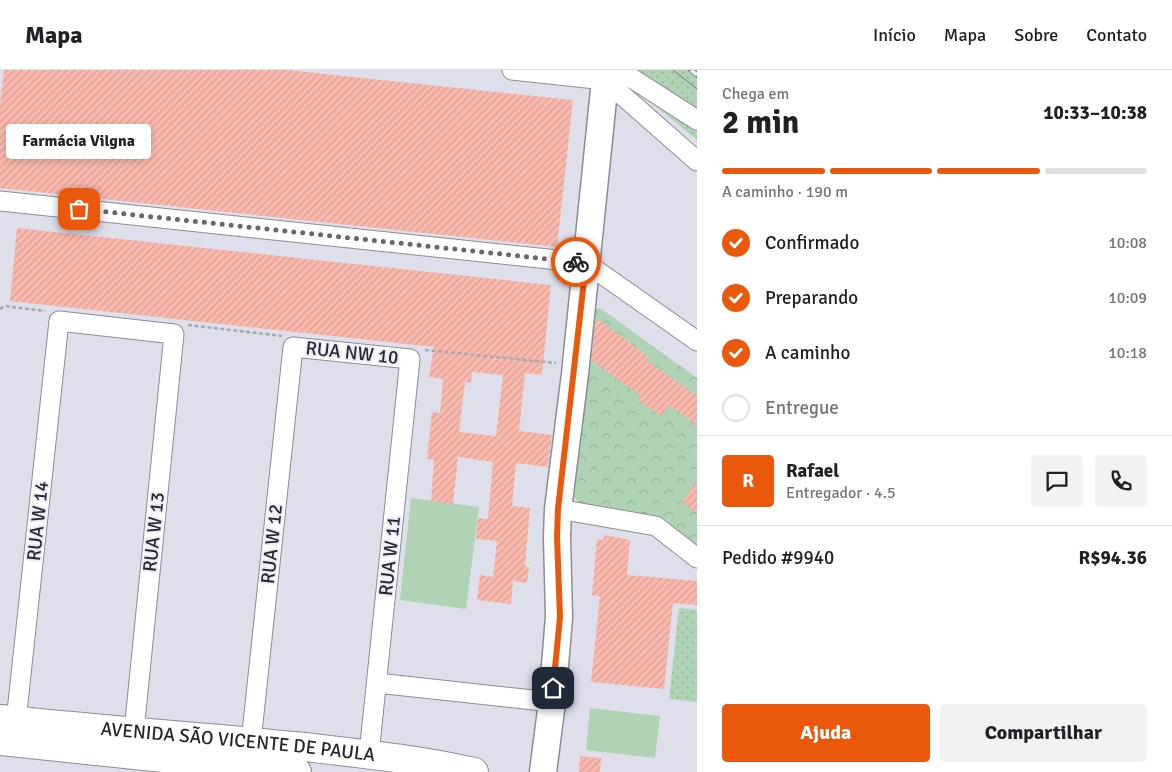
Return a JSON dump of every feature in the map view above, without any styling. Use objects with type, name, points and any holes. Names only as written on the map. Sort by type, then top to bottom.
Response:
[{"type":"main road","name":"AVENIDA SÃO VICENTE DE PAULA","points":[[5,727],[134,731],[251,742],[369,754],[474,772]]},
{"type":"main road","name":"AVENIDA SÃO VICENTE DE PAULA","points":[[5,727],[297,772]]},
{"type":"street","points":[[512,70],[630,77],[697,120]]},
{"type":"street","points":[[598,75],[697,161]]},
{"type":"street","points":[[543,772],[560,617],[557,537],[558,509],[576,366],[586,263],[598,75]]},
{"type":"street","points":[[0,201],[586,263],[697,341]]},
{"type":"street","points":[[59,321],[174,334]]},
{"type":"street","name":"RUA W 14","points":[[5,727],[59,321]]},
{"type":"street","name":"RUA W 13","points":[[134,731],[174,334]]},
{"type":"street","name":"RUA NW 10","points":[[293,347],[410,358]]},
{"type":"street","name":"RUA W 12","points":[[251,742],[293,347]]},
{"type":"street","name":"RUA W 11","points":[[369,754],[410,358]]},
{"type":"street","points":[[558,509],[656,526],[697,558]]},
{"type":"street","points":[[377,683],[552,702]]},
{"type":"path","points":[[0,308],[5,306],[50,311],[59,321]]},
{"type":"path","points":[[174,334],[182,324],[285,336],[293,347]]},
{"type":"path","points":[[410,358],[425,350],[576,366]]},
{"type":"green space","points":[[612,70],[697,70],[697,140]]},
{"type":"green space","points":[[600,308],[697,378],[697,549],[580,504],[572,494],[590,310]]},
{"type":"green space","points":[[411,498],[479,507],[466,609],[400,600]]},
{"type":"green space","points":[[679,608],[697,610],[697,702],[669,699]]},
{"type":"green space","points":[[590,708],[660,716],[655,758],[586,750]]},
{"type":"building","points":[[4,70],[287,70],[573,100],[557,247],[0,188],[0,104]]},
{"type":"building","points":[[17,228],[551,285],[542,375],[525,373],[519,431],[552,435],[548,467],[516,463],[512,506],[530,508],[525,566],[529,567],[527,583],[513,581],[511,604],[477,600],[480,575],[493,577],[497,541],[476,539],[478,518],[488,519],[493,462],[458,457],[453,504],[431,501],[434,460],[427,459],[432,412],[440,413],[443,379],[429,377],[434,347],[10,301]],"holes":[[[472,372],[503,375],[496,436],[459,432],[465,382],[471,383]]]},
{"type":"building","points":[[596,318],[649,357],[646,360],[697,396],[697,425],[669,405],[661,416],[638,400],[641,396],[591,360]]},
{"type":"building","points":[[697,481],[697,513],[682,502]]},
{"type":"building","points":[[604,535],[630,540],[627,575],[697,581],[697,605],[673,603],[664,689],[591,682],[600,596],[592,595],[597,539],[603,540]]},
{"type":"building","points":[[580,756],[601,758],[600,772],[579,772]]},
{"type":"tram line","points":[[673,70],[697,89]]},
{"type":"railway","points":[[691,70],[697,75]]},
{"type":"way so far","points":[[79,209],[576,262]]},
{"type":"place","name":"Farmácia Vilgna","points":[[79,209]]},
{"type":"route","points":[[553,688],[560,617],[557,537],[558,509],[575,374],[586,263],[576,262]]}]
